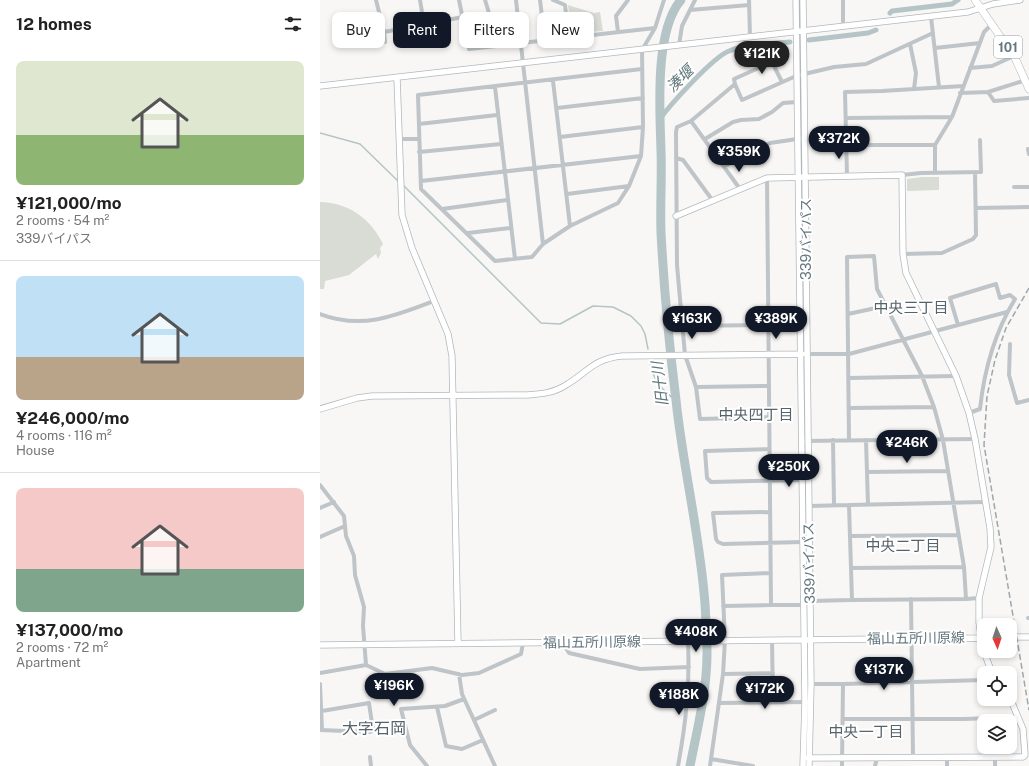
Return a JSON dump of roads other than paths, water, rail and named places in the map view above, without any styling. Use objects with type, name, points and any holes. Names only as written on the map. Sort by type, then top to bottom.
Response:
[{"type":"highway","name":"101","points":[[975,0],[1014,56],[1027,78],[1029,89]]},
{"type":"street","points":[[376,0],[379,12]]},
{"type":"street","points":[[420,0],[422,12]]},
{"type":"street","points":[[459,0],[462,12]]},
{"type":"street","points":[[485,0],[489,12]]},
{"type":"street","points":[[516,0],[517,12]]},
{"type":"street","points":[[540,0],[542,12]]},
{"type":"street","points":[[553,0],[565,6],[566,12]]},
{"type":"street","points":[[618,32],[616,16],[628,0]]},
{"type":"street","points":[[642,69],[553,81],[418,95],[421,188],[495,261],[532,257],[543,244],[570,226],[618,204],[629,186],[641,156],[643,127],[642,50],[655,28],[664,0]]},
{"type":"street","points":[[676,46],[682,26],[695,0]]},
{"type":"street","points":[[796,0],[797,139],[802,177],[800,354],[805,441],[975,439]]},
{"type":"street","name":"339バイパス","points":[[803,0],[804,138],[802,177],[807,354],[805,480],[809,506],[811,684],[808,702],[806,758],[809,766]]},
{"type":"street","points":[[843,0],[843,27]]},
{"type":"street","points":[[320,86],[968,12],[993,4],[1020,0]]},
{"type":"street","points":[[690,10],[749,2],[750,37]]},
{"type":"street","points":[[931,16],[939,87]]},
{"type":"street","points":[[935,173],[935,145],[952,117],[984,32],[992,24]]},
{"type":"street","points":[[594,35],[655,28]]},
{"type":"street","points":[[782,82],[772,62],[734,79],[734,84],[742,100],[796,76],[834,67],[866,64],[932,33]]},
{"type":"street","points":[[935,48],[980,43]]},
{"type":"street","points":[[910,44],[916,73],[914,89]]},
{"type":"street","points":[[521,48],[543,244]]},
{"type":"street","points":[[970,68],[992,66],[1014,56]]},
{"type":"street","points":[[397,78],[398,139],[402,215],[406,231],[448,334],[452,356],[458,643]]},
{"type":"street","points":[[960,93],[988,92],[1027,78]]},
{"type":"street","points":[[553,81],[570,226]]},
{"type":"street","points":[[734,84],[691,121],[678,127],[676,132],[677,265],[683,355],[696,387],[700,419],[769,417]]},
{"type":"street","points":[[847,176],[845,92],[963,86]]},
{"type":"street","points":[[495,87],[510,228],[515,259]]},
{"type":"street","points":[[988,92],[994,101],[1029,98]]},
{"type":"street","points":[[557,108],[643,98]]},
{"type":"street","points":[[705,139],[733,122],[759,119],[772,112],[783,103],[797,102]]},
{"type":"street","points":[[419,124],[497,115]]},
{"type":"street","points":[[846,118],[952,117]]},
{"type":"street","points":[[691,121],[725,166],[740,189]]},
{"type":"street","points":[[560,137],[643,127]]},
{"type":"street","points":[[725,166],[770,143],[804,138]]},
{"type":"street","points":[[398,139],[419,139]]},
{"type":"street","points":[[676,216],[767,178],[981,172],[980,140]]},
{"type":"street","points":[[420,152],[501,144]]},
{"type":"street","points":[[846,145],[935,145]]},
{"type":"street","points":[[1028,149],[1029,154]]},
{"type":"street","points":[[420,181],[504,173],[641,156]]},
{"type":"street","points":[[676,158],[683,160],[713,201]]},
{"type":"street","points":[[903,254],[942,253],[973,239],[976,235],[975,172]]},
{"type":"street","points":[[902,175],[903,254],[906,273],[956,376],[969,413],[975,439],[991,547],[988,566],[979,598],[980,618]]},
{"type":"street","points":[[767,178],[771,605]]},
{"type":"street","points":[[567,194],[629,186]]},
{"type":"street","points":[[1014,187],[1029,187]]},
{"type":"street","points":[[442,209],[507,200]]},
{"type":"street","points":[[976,208],[1029,207]]},
{"type":"street","points":[[468,233],[510,228]]},
{"type":"street","points":[[849,440],[847,257],[874,256],[877,289],[922,376],[934,407],[943,440],[964,567],[966,599]]},
{"type":"street","points":[[958,325],[950,298],[996,284],[1000,298],[1010,295],[1015,299],[1007,312],[987,365],[980,409],[969,413]]},
{"type":"street","points":[[320,314],[353,321],[384,319],[434,301]]},
{"type":"street","points":[[848,314],[885,306]]},
{"type":"street","points":[[320,409],[357,398],[372,396],[527,395],[551,392],[565,386],[590,366],[610,357],[640,355],[848,354],[1007,312]]},
{"type":"street","points":[[682,326],[768,325]]},
{"type":"street","points":[[1010,344],[1009,375],[1017,403],[1029,400]]},
{"type":"street","points":[[849,378],[956,376]]},
{"type":"street","points":[[696,387],[769,386]]},
{"type":"street","points":[[849,408],[934,407]]},
{"type":"street","points":[[833,440],[834,505]]},
{"type":"street","points":[[866,440],[868,505]]},
{"type":"street","points":[[719,703],[808,702],[803,605],[805,480],[711,482],[707,478],[705,451],[769,449]]},
{"type":"street","points":[[867,472],[947,471]]},
{"type":"street","points":[[320,485],[344,516],[346,536],[354,556],[355,575],[364,608],[364,644],[366,665]]},
{"type":"street","points":[[320,508],[334,502]]},
{"type":"street","points":[[809,506],[953,504],[985,502]]},
{"type":"street","points":[[850,505],[852,600]]},
{"type":"street","points":[[770,512],[713,513],[716,539],[718,542],[803,542]]},
{"type":"street","points":[[320,538],[345,526]]},
{"type":"street","points":[[851,536],[958,535]]},
{"type":"street","points":[[852,568],[964,567]]},
{"type":"street","points":[[710,766],[723,674],[725,640],[722,575],[771,573]]},
{"type":"street","points":[[810,601],[979,598]]},
{"type":"street","points":[[911,599],[913,757]]},
{"type":"street","points":[[723,606],[803,605]]},
{"type":"street","points":[[1017,637],[1029,636]]},
{"type":"street","name":"福山五所川原線","points":[[320,645],[977,638]]},
{"type":"street","points":[[772,640],[773,702]]},
{"type":"street","points":[[678,766],[687,718],[690,641]]},
{"type":"street","points":[[567,642],[566,648],[569,653],[626,667],[640,669],[689,667]]},
{"type":"street","points":[[320,673],[366,665],[385,674],[432,668],[459,674],[479,674],[521,654],[523,643]]},
{"type":"street","points":[[723,674],[773,673]]},
{"type":"street","points":[[459,674],[460,687],[464,699],[495,766]]},
{"type":"street","points":[[811,684],[977,680]]},
{"type":"street","points":[[320,684],[322,711],[321,730],[370,732],[373,729],[369,703],[322,711]]},
{"type":"street","points":[[842,766],[843,684]]},
{"type":"street","points":[[427,766],[410,745],[401,710],[437,707],[464,699]]},
{"type":"street","points":[[803,766],[806,758],[1023,757],[1025,755],[1023,729],[1014,706]]},
{"type":"street","points":[[437,707],[446,746],[462,749],[483,740]]},
{"type":"street","points":[[474,720],[495,710]]},
{"type":"street","points":[[843,719],[912,720],[1019,717]]},
{"type":"street","points":[[370,756],[371,766]]},
{"type":"street","points":[[947,757],[947,766]]},
{"type":"street","points":[[995,757],[995,766]]},
{"type":"street","points":[[875,766],[877,758]]},
{"type":"street","points":[[711,759],[753,766]]},
{"type":"waterway","name":"旧十川","points":[[681,0],[672,14],[666,31],[660,72],[661,223],[665,296],[673,379],[703,578],[706,617],[707,668],[701,710],[690,766]]},
{"type":"waterway","name":"湊堰","points":[[890,13],[892,11],[952,4],[958,0]]},
{"type":"waterway","name":"湊堰","points":[[809,40],[868,33],[876,30]]},
{"type":"waterway","name":"湊堰","points":[[659,120],[692,82],[722,55],[729,51],[743,47],[790,42]]},
{"type":"waterway","points":[[320,133],[360,144],[399,182]]},
{"type":"waterway","points":[[404,186],[541,323],[560,324],[593,306],[613,307],[631,316],[641,326],[645,334],[648,349]]},
{"type":"waterway","points":[[650,363],[656,380],[666,393],[676,400]]},
{"type":"railway","points":[[1029,288],[1006,328],[995,360],[987,396],[984,445],[1029,710]]},
{"type":"district","name":"中央三丁目","points":[[911,308]]},
{"type":"district","name":"中央四丁目","points":[[756,415]]},
{"type":"district","name":"中央二丁目","points":[[903,546]]},
{"type":"district","name":"大字石岡","points":[[374,728]]},
{"type":"district","name":"中央一丁目","points":[[866,732]]}]
